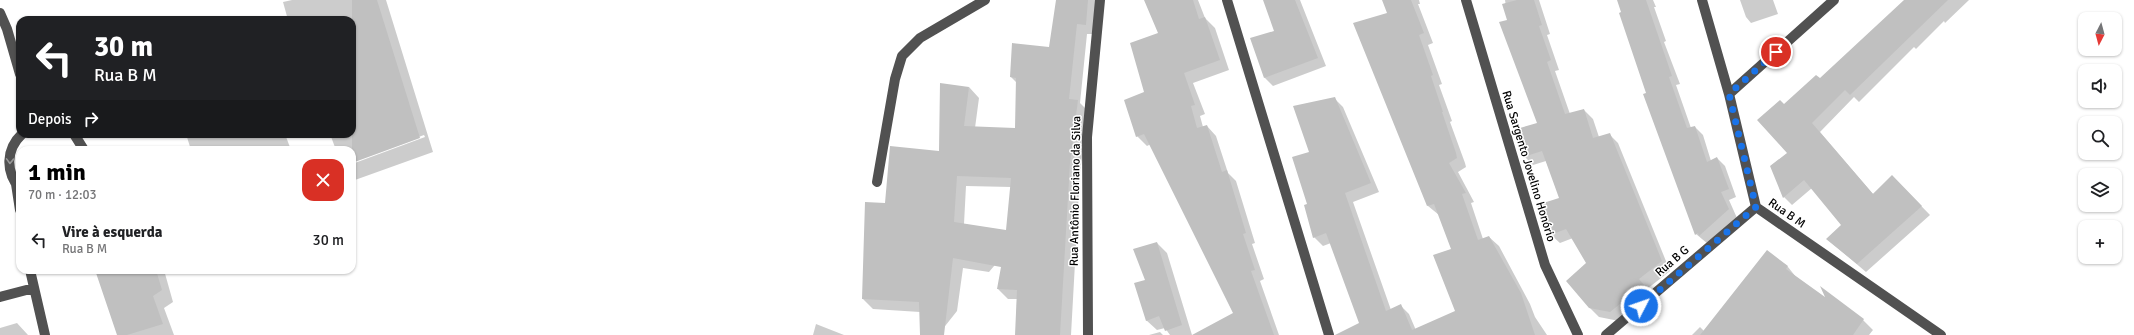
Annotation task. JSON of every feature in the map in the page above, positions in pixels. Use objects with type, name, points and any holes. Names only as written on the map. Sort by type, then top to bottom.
[{"type":"street","points":[[877,182],[894,79],[902,56],[920,38],[985,0]]},
{"type":"street","name":"Rua Antônio Floriano da Silva","points":[[1088,335],[1087,137],[1100,0]]},
{"type":"street","points":[[1226,0],[1329,335]]},
{"type":"street","name":"Rua Sargento Jovelino Honório","points":[[1466,0],[1545,265],[1578,335]]},
{"type":"street","name":"Rua B M","points":[[1702,0],[1729,94],[1756,207],[1941,335]]},
{"type":"street","points":[[1729,94],[1834,0]]},
{"type":"street","points":[[0,13],[7,29],[16,60]]},
{"type":"street","points":[[16,183],[10,173],[9,161],[11,150],[17,138]]},
{"type":"street","name":"Rua B G","points":[[1606,335],[1756,207]]},
{"type":"street","points":[[31,274],[45,335]]},
{"type":"street","points":[[0,297],[34,288]]},
{"type":"building","points":[[352,0],[377,0],[420,138],[356,162],[356,146],[352,146],[352,138],[356,138],[356,16],[352,16]]},
{"type":"building","points":[[1056,0],[1088,0],[1086,25],[1077,24],[1069,99],[1078,100],[1070,163],[1060,335],[1015,335],[1017,290],[997,289],[1001,267],[953,258],[944,335],[920,335],[919,302],[862,299],[865,202],[885,203],[890,146],[939,151],[940,83],[969,87],[964,126],[1015,128],[1016,78],[1010,77],[1012,43],[1049,47]],"holes":[[[957,176],[1011,178],[1006,230],[954,222]]]},
{"type":"building","points":[[1144,0],[1193,0],[1199,19],[1205,17],[1220,60],[1184,73],[1195,105],[1191,106],[1197,128],[1207,125],[1222,172],[1227,170],[1246,233],[1243,234],[1255,270],[1251,271],[1274,335],[1192,335],[1233,313],[1144,134],[1136,137],[1124,100],[1144,92],[1130,43],[1158,33]]},
{"type":"building","points":[[1263,0],[1295,0],[1318,58],[1264,78],[1250,38],[1274,31]]},
{"type":"building","points":[[1382,0],[1411,0],[1424,33],[1419,35],[1433,75],[1431,76],[1456,153],[1457,158],[1449,163],[1466,193],[1462,194],[1478,240],[1489,236],[1521,293],[1535,335],[1335,335],[1359,323],[1326,233],[1313,238],[1304,205],[1307,204],[1292,157],[1309,152],[1293,106],[1335,97],[1371,183],[1345,193],[1386,311],[1401,304],[1412,330],[1455,311],[1433,255],[1451,249],[1434,204],[1427,206],[1353,23],[1387,13]]},
{"type":"building","points":[[1517,0],[1534,0],[1542,25],[1539,26],[1551,60],[1547,62],[1565,114],[1584,109],[1593,138],[1610,133],[1662,261],[1639,279],[1644,285],[1610,312],[1589,308],[1566,281],[1586,263],[1566,229],[1550,235],[1537,205],[1559,198],[1542,151],[1523,157],[1513,130],[1537,123],[1499,22],[1507,20],[1502,4]]},
{"type":"building","points":[[1617,0],[1646,0],[1672,76],[1669,77],[1687,128],[1695,126],[1707,162],[1717,157],[1729,189],[1721,192],[1729,209],[1699,236],[1698,233],[1695,235],[1643,94],[1646,93],[1619,13],[1621,12]]},
{"type":"building","points":[[1904,0],[1948,0],[1850,95],[1845,90],[1812,123],[1873,194],[1892,175],[1922,206],[1857,264],[1826,239],[1841,225],[1804,180],[1783,198],[1770,166],[1787,153],[1757,120],[1780,100],[1784,104],[1816,75],[1820,78]]},
{"type":"building","points":[[1157,242],[1182,325],[1165,331],[1159,316],[1146,321],[1134,283],[1145,280],[1133,249]]},
{"type":"building","points":[[1767,250],[1788,266],[1786,269],[1825,297],[1820,286],[1864,319],[1853,335],[1700,335]]},
{"type":"building","points":[[96,274],[157,274],[162,290],[153,296],[163,324],[127,335],[117,335]]},
{"type":"route","points":[[1641,306],[1756,207],[1729,94],[1776,52]]}]
